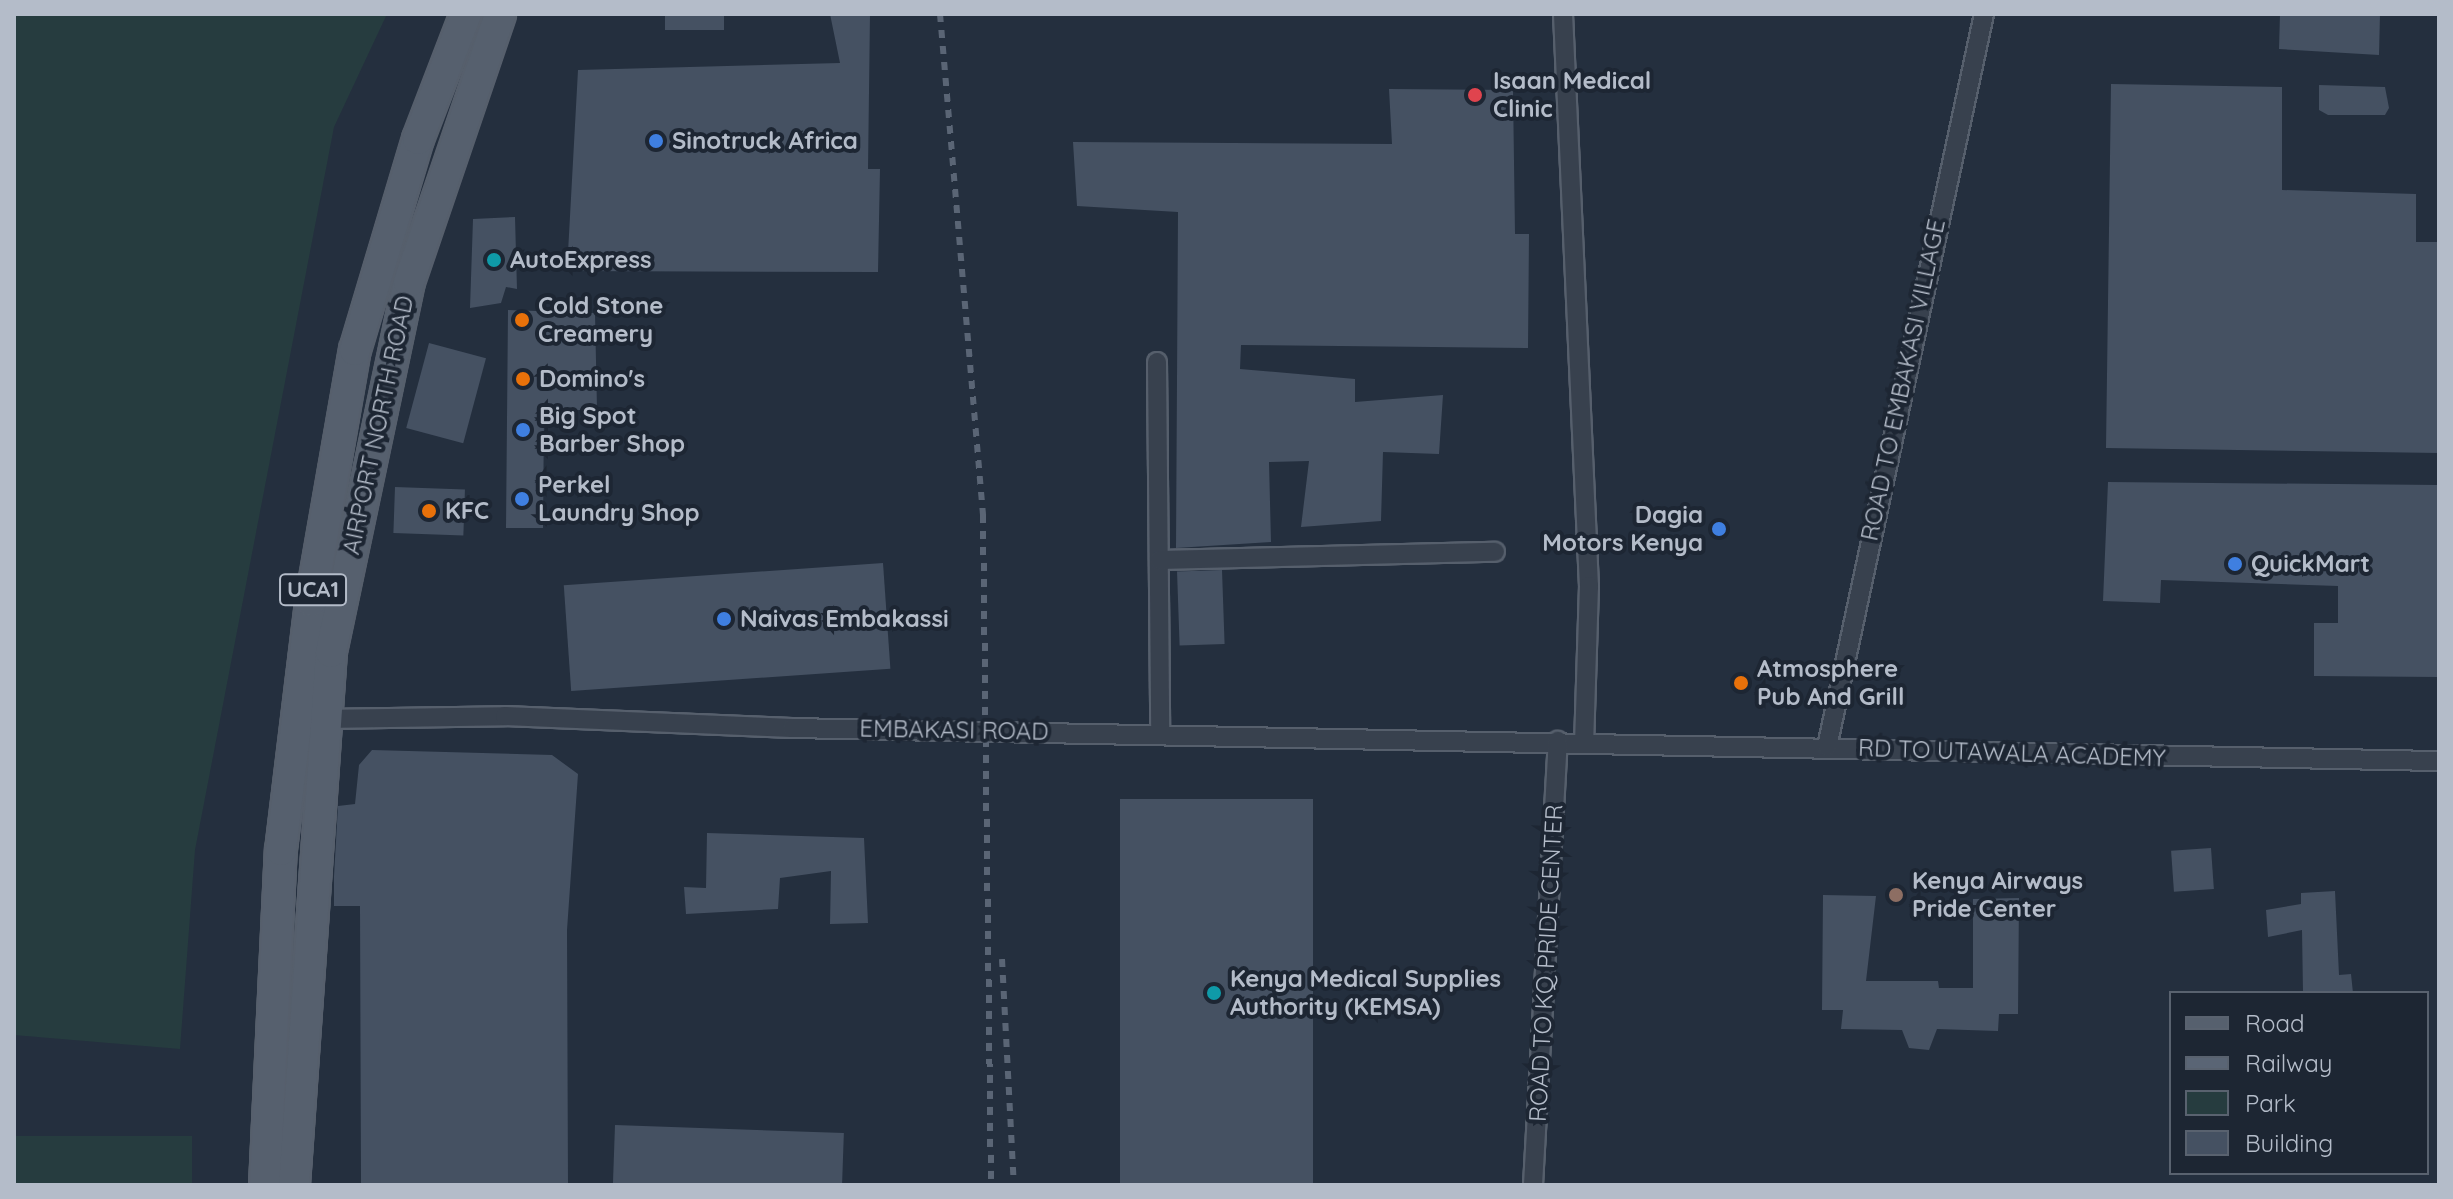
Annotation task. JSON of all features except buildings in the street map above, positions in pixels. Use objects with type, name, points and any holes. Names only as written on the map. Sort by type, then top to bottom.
[{"type":"main road","name":"AIRPORT NORTH ROAD","points":[[265,1185],[281,850],[311,601],[355,350],[418,139],[466,14]]},
{"type":"main road","name":"AIRPORT NORTH ROAD","points":[[294,1185],[323,719],[368,457],[409,282],[500,14]]},
{"type":"street","points":[[1563,14],[1589,586],[1584,743]]},
{"type":"street","name":"ROAD TO EMBAKASI VILLAGE","points":[[1827,747],[1984,14]]},
{"type":"street","points":[[1157,362],[1160,734]]},
{"type":"street","points":[[1159,560],[1495,552]]},
{"type":"street","name":"EMBAKASI ROAD","points":[[323,719],[505,716],[1584,743]]},
{"type":"street","name":"ROAD TO KQ PRIDE CENTER","points":[[1533,1185],[1558,741]]},
{"type":"street","name":"RD TO UTAWALA ACADEMY","points":[[1584,743],[2439,761]]},
{"type":"green space","points":[[14,14],[387,14],[334,127],[195,850],[180,1049],[14,1035]]},
{"type":"green space","points":[[14,1136],[192,1136],[192,1185],[14,1185]]},
{"type":"railway","points":[[940,14],[983,515],[991,1185]]},
{"type":"railway","points":[[1002,959],[1014,1185]]},
{"type":"place","name":"Isaan Medical Clinic","points":[[1475,95]]},
{"type":"place","name":"Sinotruck Africa","points":[[656,141]]},
{"type":"place","name":"AutoExpress","points":[[494,260]]},
{"type":"place","name":"Cold Stone Creamery","points":[[522,320]]},
{"type":"place","name":"Domino's","points":[[523,379]]},
{"type":"place","name":"Big Spot Barber Shop","points":[[523,430]]},
{"type":"place","name":"Perkel Laundry Shop","points":[[522,499]]},
{"type":"place","name":"KFC","points":[[429,511]]},
{"type":"place","name":"Dagia Motors Kenya","points":[[1719,529]]},
{"type":"place","name":"QuickMart","points":[[2235,564]]},
{"type":"place","name":"Naivas Embakassi","points":[[724,619]]},
{"type":"place","name":"Atmosphere Pub And Grill","points":[[1741,683]]},
{"type":"place","name":"Kenya Airways Pride Center","points":[[1896,895]]},
{"type":"place","name":"Kenya Medical Supplies Authority (KEMSA)","points":[[1214,993]]}]
